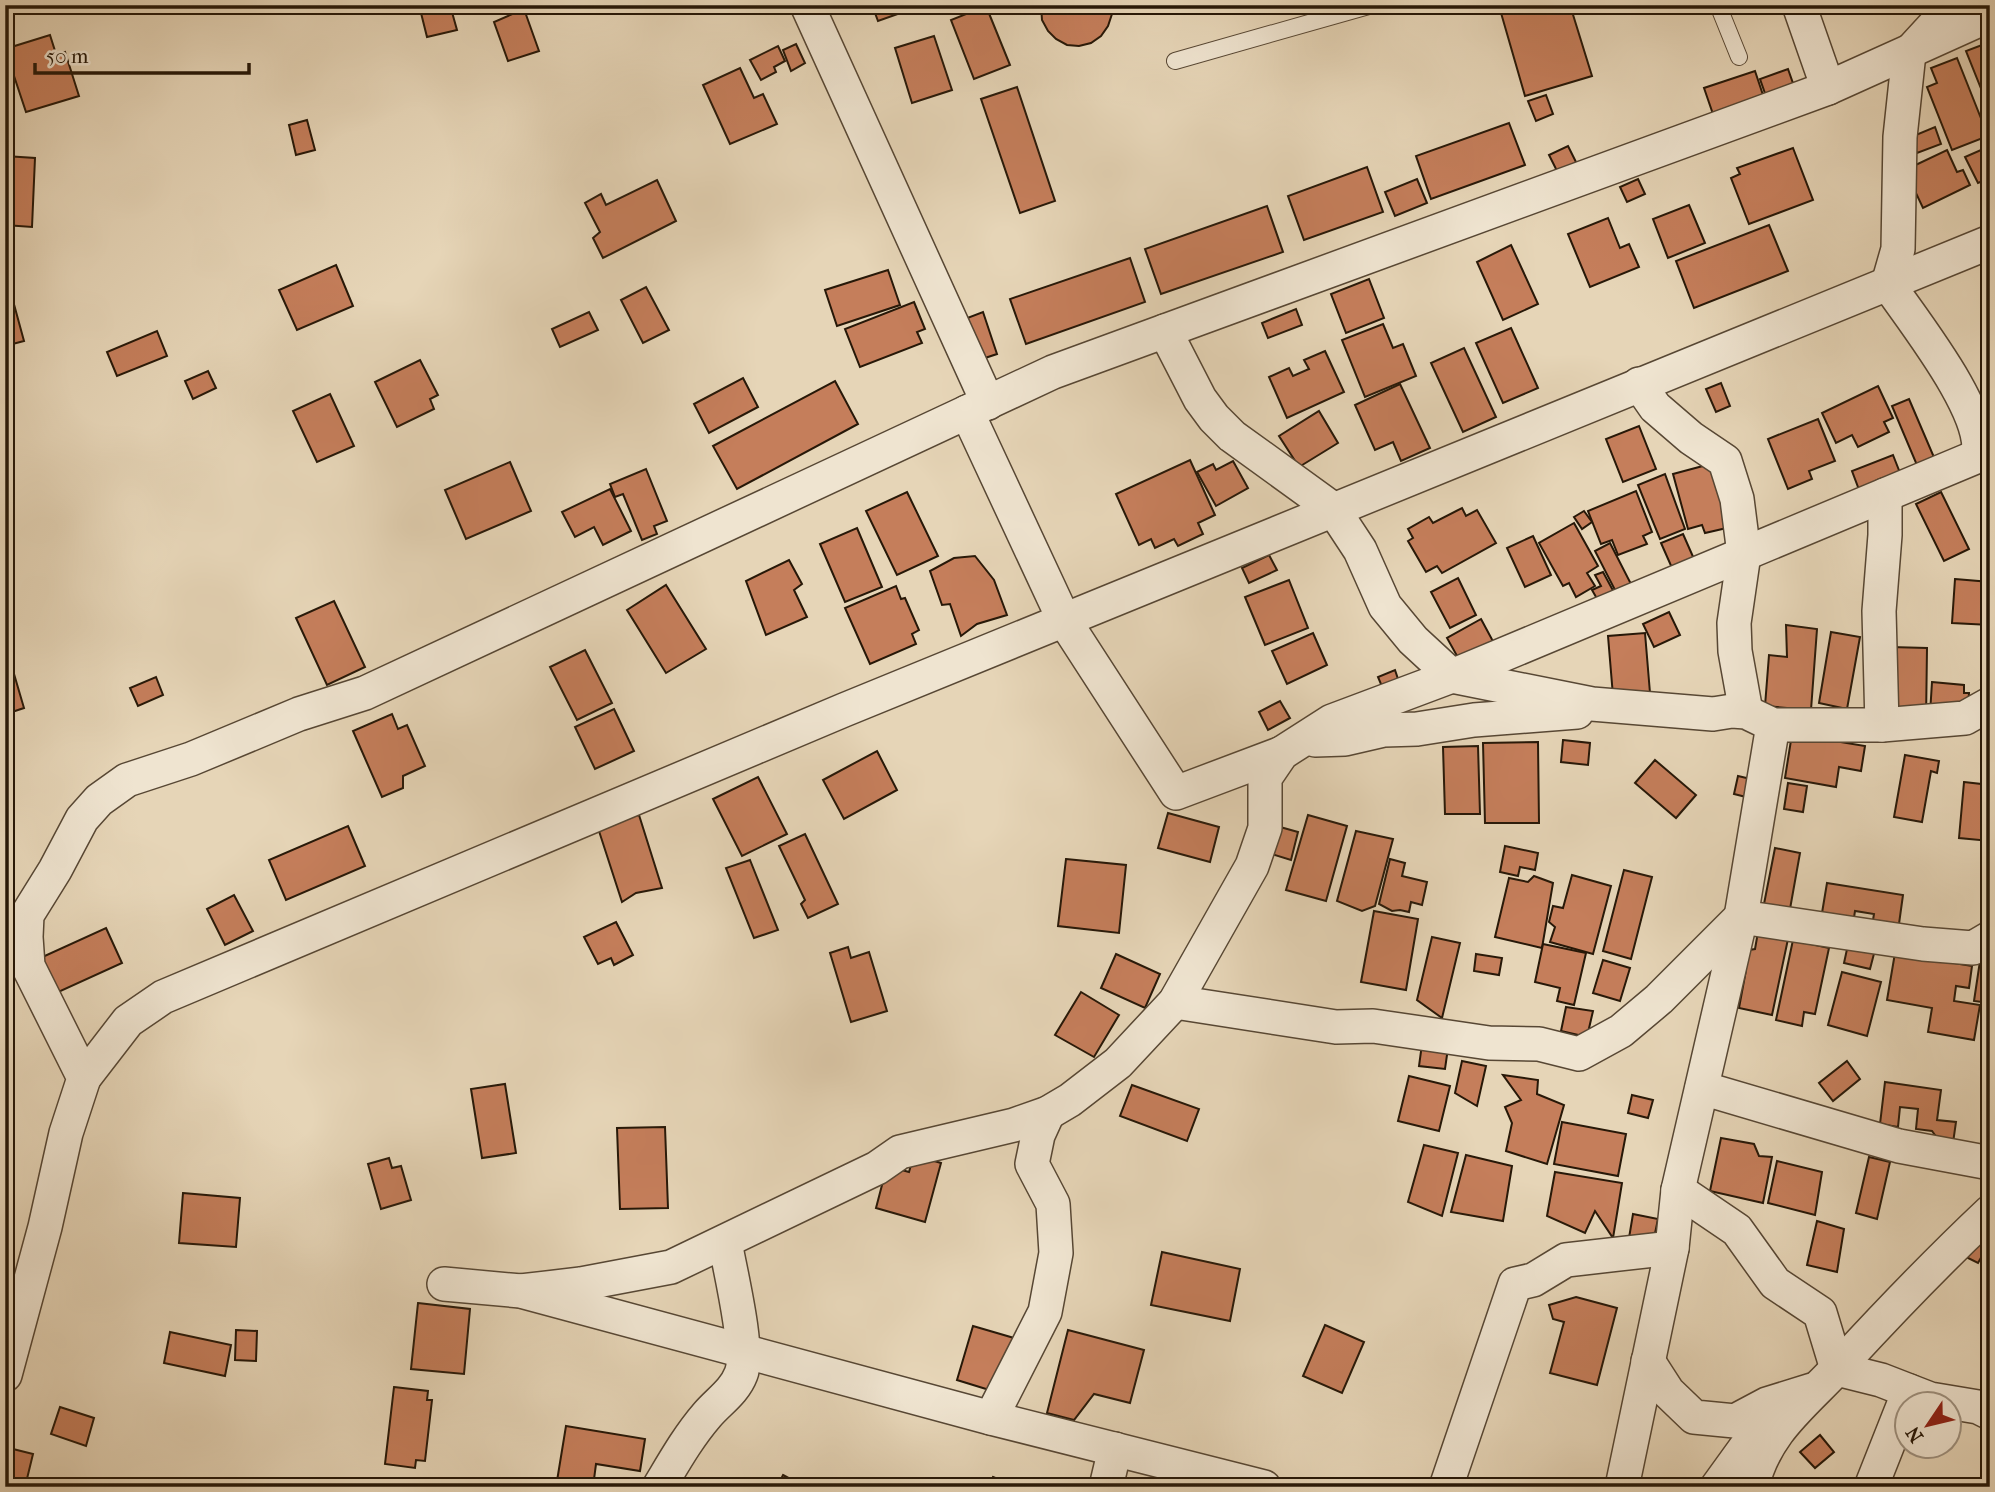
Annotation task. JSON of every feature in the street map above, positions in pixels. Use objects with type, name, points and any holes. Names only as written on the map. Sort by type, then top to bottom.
[{"type":"street","points":[[807,5],[978,407],[1063,620],[1176,793],[1292,746],[1332,722],[1452,676],[1984,454],[1974,417],[1950,374],[1888,284]]},
{"type":"street","points":[[1799,5],[1828,88]]},
{"type":"street","points":[[1888,284],[1898,249],[1900,137],[1909,53],[1953,5]]},
{"type":"street","points":[[84,1078],[28,966],[27,915],[82,819],[99,800],[127,780],[191,758],[299,714],[365,693],[1053,372],[1828,88],[1990,15]]},
{"type":"street","points":[[5,1375],[45,1227],[66,1133],[84,1078],[128,1021],[163,997],[1063,620],[1990,242]]},
{"type":"street","points":[[1165,331],[1200,399],[1214,418],[1232,436],[1333,509],[1360,550],[1385,606],[1413,640],[1452,676],[1592,704],[1713,714],[1732,711],[1760,718],[1882,725],[1982,718]]},
{"type":"street","points":[[1622,1487],[1672,1248],[1678,1190],[1741,917],[1760,718],[1735,651],[1734,623],[1744,554],[1737,499],[1725,461],[1691,438],[1655,407],[1639,384]]},
{"type":"street","points":[[1882,725],[1879,611],[1885,495]]},
{"type":"street","points":[[521,1291],[581,1284],[671,1267],[877,1168],[900,1152],[1014,1125],[1048,1113],[1070,1100],[1118,1063],[1175,1002],[1252,866],[1265,828],[1265,778],[1292,746],[1345,739],[1384,730],[1417,729],[1474,720],[1625,706]]},
{"type":"street","points":[[1741,917],[1923,944],[1973,947],[1990,938]]},
{"type":"street","points":[[1175,1002],[1336,1027],[1373,1027],[1489,1043],[1539,1044],[1579,1054],[1621,1031],[1659,999],[1741,917]]},
{"type":"street","points":[[1702,1088],[1899,1146],[1990,1163]]},
{"type":"street","points":[[991,1418],[1045,1312],[1056,1253],[1053,1204],[1032,1164],[1038,1135],[1048,1113]]},
{"type":"street","points":[[1678,1190],[1737,1230],[1775,1283],[1820,1313],[1826,1379]]},
{"type":"street","points":[[1752,1487],[1755,1474],[1773,1437],[1797,1407],[1990,1212]]},
{"type":"street","points":[[659,1487],[687,1441],[709,1413],[733,1390],[742,1372],[744,1352],[725,1242]]},
{"type":"street","points":[[1446,1487],[1515,1284],[1533,1280],[1566,1260],[1672,1248]]},
{"type":"street","points":[[444,1284],[521,1291],[991,1418],[1264,1487]]},
{"type":"street","points":[[1648,1361],[1668,1392],[1694,1417],[1735,1421],[1826,1379],[1881,1380],[1906,1390]]},
{"type":"street","points":[[1717,1487],[1756,1433],[1826,1379]]},
{"type":"street","points":[[1964,1405],[1990,1413]]},
{"type":"street","points":[[1871,1487],[1894,1429]]},
{"type":"street","points":[[1106,1487],[1115,1449]]},
{"type":"lane","points":[[1175,61],[1372,5]]},
{"type":"lane","points":[[1718,5],[1739,57]]},
{"type":"building","points":[[450,5],[457,30],[427,37],[421,13]]},
{"type":"building","points":[[872,5],[923,5],[878,21]]},
{"type":"building","points":[[1041,5],[1111,5],[1112,14],[1101,36],[1091,43],[1067,45],[1048,31],[1042,20]]},
{"type":"building","points":[[1570,5],[1592,76],[1525,96],[1499,6]]},
{"type":"building","points":[[986,6],[1010,65],[974,79],[951,20]]},
{"type":"building","points":[[524,9],[539,51],[508,61],[494,22]]},
{"type":"building","points":[[50,35],[56,54],[65,52],[79,96],[26,112],[5,49]]},
{"type":"building","points":[[934,36],[952,90],[912,103],[895,48]]},
{"type":"building","points":[[1990,42],[1990,111],[1966,51]]},
{"type":"building","points":[[796,44],[805,63],[791,71],[783,50]]},
{"type":"building","points":[[778,46],[785,61],[774,67],[776,72],[761,80],[750,60]]},
{"type":"building","points":[[1957,58],[1988,136],[1952,150],[1927,87],[1937,83],[1931,68]]},
{"type":"building","points":[[740,68],[754,98],[763,94],[777,124],[730,144],[703,85]]},
{"type":"building","points":[[1788,69],[1795,89],[1767,99],[1760,79]]},
{"type":"building","points":[[1755,71],[1765,101],[1714,117],[1704,88]]},
{"type":"building","points":[[1017,87],[1055,201],[1020,213],[981,99]]},
{"type":"building","points":[[1546,95],[1553,114],[1536,121],[1528,101]]},
{"type":"building","points":[[307,120],[315,150],[296,155],[289,125]]},
{"type":"building","points":[[1509,123],[1525,165],[1431,199],[1416,156]]},
{"type":"building","points":[[1935,127],[1941,144],[1917,153],[1911,137]]},
{"type":"building","points":[[1568,146],[1577,164],[1558,173],[1549,155]]},
{"type":"building","points":[[1990,146],[1990,178],[1978,183],[1965,157]]},
{"type":"building","points":[[1793,148],[1813,200],[1749,224],[1731,178],[1740,174],[1737,168]]},
{"type":"building","points":[[1947,150],[1957,172],[1963,170],[1970,185],[1923,208],[1905,170]]},
{"type":"building","points":[[5,156],[35,158],[32,227],[5,225]]},
{"type":"building","points":[[1367,167],[1383,212],[1304,240],[1288,196]]},
{"type":"building","points":[[1417,179],[1427,203],[1395,216],[1385,192]]},
{"type":"building","points":[[1638,179],[1645,194],[1627,202],[1620,187]]},
{"type":"building","points":[[657,180],[676,221],[603,258],[593,238],[600,232],[585,203],[601,194],[606,205]]},
{"type":"building","points":[[1689,205],[1705,243],[1668,258],[1653,219]]},
{"type":"building","points":[[1267,206],[1283,252],[1161,294],[1145,249]]},
{"type":"building","points":[[1608,218],[1620,248],[1629,244],[1639,267],[1590,287],[1568,234]]},
{"type":"building","points":[[1769,225],[1788,271],[1694,308],[1676,261]]},
{"type":"building","points":[[1511,245],[1538,304],[1503,320],[1477,262]]},
{"type":"building","points":[[1130,258],[1145,302],[1026,344],[1010,299]]},
{"type":"building","points":[[336,265],[353,306],[297,330],[279,290]]},
{"type":"building","points":[[888,270],[900,305],[837,326],[825,290]]},
{"type":"building","points":[[1369,279],[1384,318],[1346,333],[1331,294]]},
{"type":"building","points":[[646,287],[669,330],[643,343],[621,300]]},
{"type":"building","points":[[12,297],[24,341],[5,346],[5,299]]},
{"type":"building","points":[[914,302],[925,329],[917,332],[922,343],[860,367],[845,329]]},
{"type":"building","points":[[1296,309],[1302,325],[1268,338],[1262,323]]},
{"type":"building","points":[[589,312],[598,330],[560,347],[552,329]]},
{"type":"building","points":[[983,312],[997,354],[976,361],[962,320]]},
{"type":"building","points":[[1383,324],[1393,348],[1403,344],[1416,376],[1365,397],[1342,340]]},
{"type":"building","points":[[1511,328],[1538,388],[1503,403],[1476,343]]},
{"type":"building","points":[[157,331],[167,356],[117,376],[107,352]]},
{"type":"building","points":[[1464,348],[1496,417],[1463,432],[1431,363]]},
{"type":"building","points":[[1325,351],[1344,392],[1287,418],[1269,377],[1289,368],[1293,376],[1309,369],[1304,360]]},
{"type":"building","points":[[420,360],[438,395],[430,399],[434,409],[397,427],[375,382]]},
{"type":"building","points":[[208,371],[216,388],[193,399],[185,381]]},
{"type":"building","points":[[743,378],[758,407],[709,433],[694,404]]},
{"type":"building","points":[[835,381],[858,424],[737,489],[713,446]]},
{"type":"building","points":[[1721,383],[1730,406],[1716,412],[1706,389]]},
{"type":"building","points":[[1400,384],[1430,448],[1401,461],[1393,442],[1375,450],[1355,405]]},
{"type":"building","points":[[1878,386],[1893,418],[1884,422],[1889,432],[1858,447],[1852,435],[1836,443],[1822,413]]},
{"type":"building","points":[[330,394],[354,446],[317,462],[293,411]]},
{"type":"building","points":[[1909,399],[1936,462],[1919,470],[1892,406]]},
{"type":"building","points":[[1319,411],[1338,443],[1299,467],[1279,436]]},
{"type":"building","points":[[1818,419],[1835,461],[1809,471],[1812,479],[1788,489],[1768,439]]},
{"type":"building","points":[[1639,426],[1656,469],[1623,482],[1606,439]]},
{"type":"building","points":[[1893,455],[1902,478],[1861,495],[1852,471]]},
{"type":"building","points":[[1190,460],[1215,515],[1198,523],[1203,534],[1178,546],[1174,539],[1155,548],[1151,539],[1139,545],[1116,494]]},
{"type":"building","points":[[1233,461],[1248,488],[1216,506],[1197,472],[1213,464],[1216,470]]},
{"type":"building","points":[[510,462],[531,511],[466,539],[445,490]]},
{"type":"building","points":[[1714,463],[1731,527],[1705,533],[1702,525],[1688,529],[1673,474]]},
{"type":"building","points":[[1990,463],[1990,479],[1985,482],[1978,469]]},
{"type":"building","points":[[646,469],[667,521],[654,526],[657,534],[642,540],[623,494],[615,497],[610,484]]},
{"type":"building","points":[[1665,474],[1685,529],[1660,539],[1638,485]]},
{"type":"building","points":[[610,489],[631,531],[603,545],[594,527],[575,537],[562,512]]},
{"type":"building","points":[[1636,491],[1652,532],[1643,536],[1647,544],[1618,555],[1612,540],[1601,544],[1588,511]]},
{"type":"building","points":[[907,492],[938,556],[897,575],[866,511]]},
{"type":"building","points":[[1941,492],[1969,549],[1944,561],[1916,504]]},
{"type":"building","points":[[1462,508],[1466,516],[1477,510],[1496,543],[1442,573],[1437,566],[1426,572],[1408,541],[1413,538],[1408,529],[1429,517],[1433,523]]},
{"type":"building","points":[[1584,511],[1592,522],[1582,529],[1574,517]]},
{"type":"building","points":[[1574,523],[1598,566],[1587,573],[1595,586],[1576,597],[1569,583],[1563,586],[1539,543]]},
{"type":"building","points":[[857,528],[882,587],[845,602],[820,544]]},
{"type":"building","points":[[1683,534],[1698,568],[1676,577],[1661,543]]},
{"type":"building","points":[[1533,536],[1551,575],[1525,587],[1507,548]]},
{"type":"building","points":[[1610,543],[1631,584],[1616,592],[1595,551]]},
{"type":"building","points":[[1269,555],[1277,570],[1249,583],[1242,568]]},
{"type":"building","points":[[975,556],[994,580],[1007,615],[977,624],[961,636],[950,604],[942,605],[930,571],[954,558]]},
{"type":"building","points":[[789,560],[802,584],[794,590],[807,617],[766,635],[746,581]]},
{"type":"building","points":[[1603,572],[1616,596],[1600,604],[1592,590],[1601,586],[1595,575]]},
{"type":"building","points":[[1458,578],[1476,615],[1450,628],[1431,592]]},
{"type":"building","points":[[1955,579],[1990,582],[1990,625],[1952,623]]},
{"type":"building","points":[[1289,580],[1308,628],[1265,645],[1245,597]]},
{"type":"building","points":[[666,585],[706,649],[666,673],[627,610]]},
{"type":"building","points":[[896,586],[901,599],[905,598],[919,630],[912,634],[916,644],[870,664],[845,608]]},
{"type":"building","points":[[334,601],[365,667],[327,685],[296,618]]},
{"type":"building","points":[[1669,612],[1680,635],[1654,647],[1643,624]]},
{"type":"building","points":[[1481,619],[1495,645],[1461,663],[1447,638]]},
{"type":"building","points":[[1786,625],[1817,629],[1811,710],[1765,706],[1769,655],[1787,657]]},
{"type":"building","points":[[1831,632],[1860,637],[1847,709],[1819,703]]},
{"type":"building","points":[[1313,633],[1327,665],[1287,684],[1272,651]]},
{"type":"building","points":[[1645,633],[1650,693],[1613,696],[1608,636]]},
{"type":"building","points":[[1890,647],[1927,648],[1926,721],[1888,720]]},
{"type":"building","points":[[7,650],[24,708],[9,713],[5,702]]},
{"type":"building","points":[[585,650],[612,703],[577,720],[550,667]]},
{"type":"building","points":[[1395,670],[1399,682],[1383,689],[1378,677]]},
{"type":"building","points":[[156,677],[163,695],[138,706],[130,688]]},
{"type":"building","points":[[1932,682],[1964,685],[1964,693],[1969,693],[1967,717],[1930,714]]},
{"type":"building","points":[[1280,701],[1290,718],[1268,730],[1259,712]]},
{"type":"building","points":[[614,709],[634,751],[595,769],[575,727]]},
{"type":"building","points":[[392,714],[398,729],[407,725],[425,766],[403,776],[403,788],[382,797],[353,731]]},
{"type":"building","points":[[1792,734],[1865,746],[1861,771],[1839,767],[1836,787],[1785,778]]},
{"type":"building","points":[[1563,740],[1590,743],[1588,765],[1561,762]]},
{"type":"building","points":[[1538,742],[1539,823],[1485,823],[1483,743]]},
{"type":"building","points":[[1478,746],[1480,814],[1445,814],[1443,747]]},
{"type":"building","points":[[877,751],[897,790],[844,819],[823,780]]},
{"type":"building","points":[[1905,755],[1939,761],[1937,773],[1931,771],[1922,822],[1894,817]]},
{"type":"building","points":[[1655,760],[1696,795],[1676,818],[1635,783]]},
{"type":"building","points":[[1738,776],[1755,780],[1750,798],[1734,794]]},
{"type":"building","points":[[758,777],[787,834],[742,856],[713,799]]},
{"type":"building","points":[[1964,782],[1990,785],[1990,841],[1959,838]]},
{"type":"building","points":[[1788,783],[1807,786],[1803,812],[1784,809]]},
{"type":"building","points":[[1168,813],[1219,827],[1210,862],[1158,848]]},
{"type":"building","points":[[639,815],[662,888],[636,893],[622,902],[598,828],[614,817]]},
{"type":"building","points":[[1308,815],[1347,826],[1326,901],[1286,890]]},
{"type":"building","points":[[1273,825],[1298,832],[1291,860],[1265,852]]},
{"type":"building","points":[[348,826],[365,866],[286,900],[269,860]]},
{"type":"building","points":[[1356,831],[1393,839],[1375,906],[1362,911],[1337,901]]},
{"type":"building","points":[[805,834],[838,904],[808,918],[801,904],[805,900],[779,846]]},
{"type":"building","points":[[1505,846],[1538,853],[1535,870],[1520,867],[1518,876],[1500,872]]},
{"type":"building","points":[[1775,848],[1800,853],[1790,909],[1764,904]]},
{"type":"building","points":[[1066,859],[1126,865],[1119,933],[1058,926]]},
{"type":"building","points":[[1390,859],[1405,863],[1402,876],[1427,882],[1422,905],[1411,902],[1409,912],[1392,911],[1379,904]]},
{"type":"building","points":[[750,860],[778,930],[754,938],[726,868]]},
{"type":"building","points":[[1624,870],[1652,877],[1631,959],[1603,951]]},
{"type":"building","points":[[1572,875],[1611,886],[1593,954],[1550,942],[1555,927],[1549,922],[1553,906],[1563,908]]},
{"type":"building","points":[[1534,876],[1553,883],[1542,948],[1495,937],[1509,878],[1528,882]]},
{"type":"building","points":[[1827,883],[1903,895],[1898,931],[1872,926],[1874,914],[1855,911],[1853,924],[1821,919]]},
{"type":"building","points":[[234,895],[253,931],[225,945],[207,909]]},
{"type":"building","points":[[1374,911],[1418,919],[1406,990],[1361,982]]},
{"type":"building","points":[[616,922],[633,955],[614,965],[611,958],[598,964],[584,937]]},
{"type":"building","points":[[106,928],[122,963],[54,994],[38,959]]},
{"type":"building","points":[[1758,932],[1788,939],[1772,1015],[1739,1008],[1746,970],[1739,965],[1742,951],[1755,949]]},
{"type":"building","points":[[1432,937],[1460,943],[1442,1018],[1417,1000]]},
{"type":"building","points":[[1793,940],[1829,948],[1815,1014],[1804,1012],[1802,1026],[1776,1020]]},
{"type":"building","points":[[1849,940],[1876,946],[1870,969],[1844,963]]},
{"type":"building","points":[[1543,944],[1586,953],[1574,1005],[1557,1001],[1560,988],[1535,982]]},
{"type":"building","points":[[848,947],[851,958],[869,952],[887,1011],[851,1022],[830,953]]},
{"type":"building","points":[[1895,953],[1972,966],[1969,988],[1956,986],[1954,1001],[1980,1005],[1974,1040],[1928,1032],[1932,1008],[1887,1000]]},
{"type":"building","points":[[1116,954],[1160,974],[1145,1008],[1101,988]]},
{"type":"building","points":[[1476,954],[1502,958],[1499,975],[1474,971]]},
{"type":"building","points":[[1603,960],[1630,968],[1620,1001],[1593,993]]},
{"type":"building","points":[[1980,961],[1990,963],[1990,1003],[1974,1001]]},
{"type":"building","points":[[1842,972],[1881,982],[1867,1036],[1828,1025]]},
{"type":"building","points":[[1081,992],[1119,1015],[1094,1057],[1055,1035]]},
{"type":"building","points":[[1566,1007],[1593,1011],[1587,1037],[1561,1031]]},
{"type":"building","points":[[1422,1044],[1448,1048],[1445,1069],[1419,1066]]},
{"type":"building","points":[[1462,1061],[1486,1066],[1477,1106],[1455,1093]]},
{"type":"building","points":[[1847,1061],[1860,1079],[1833,1101],[1819,1083]]},
{"type":"building","points":[[1503,1075],[1538,1080],[1537,1094],[1564,1105],[1547,1164],[1506,1151],[1512,1123],[1505,1107],[1521,1100]]},
{"type":"building","points":[[1409,1076],[1450,1086],[1439,1131],[1398,1121]]},
{"type":"building","points":[[1885,1082],[1941,1090],[1937,1120],[1956,1122],[1953,1143],[1940,1142],[1932,1131],[1916,1129],[1918,1109],[1900,1107],[1898,1127],[1880,1124]]},
{"type":"building","points":[[505,1084],[516,1153],[482,1158],[471,1089]]},
{"type":"building","points":[[1132,1085],[1199,1109],[1187,1141],[1120,1116]]},
{"type":"building","points":[[1632,1095],[1653,1100],[1648,1118],[1628,1113]]},
{"type":"building","points":[[1562,1122],[1626,1134],[1618,1176],[1554,1164]]},
{"type":"building","points":[[665,1127],[668,1208],[620,1209],[617,1128]]},
{"type":"building","points":[[1721,1138],[1754,1144],[1759,1156],[1772,1157],[1763,1203],[1710,1191]]},
{"type":"building","points":[[1424,1145],[1458,1153],[1442,1216],[1408,1202]]},
{"type":"building","points":[[914,1155],[941,1163],[925,1222],[876,1208],[887,1166],[909,1172]]},
{"type":"building","points":[[1466,1155],[1512,1166],[1503,1221],[1451,1212]]},
{"type":"building","points":[[1869,1157],[1890,1162],[1877,1219],[1856,1213]]},
{"type":"building","points":[[389,1158],[392,1168],[401,1166],[411,1200],[381,1209],[368,1164]]},
{"type":"building","points":[[1777,1161],[1822,1172],[1815,1215],[1768,1203]]},
{"type":"building","points":[[1555,1172],[1622,1183],[1613,1238],[1595,1211],[1585,1233],[1547,1216]]},
{"type":"building","points":[[183,1193],[240,1198],[236,1247],[179,1243]]},
{"type":"building","points":[[1633,1214],[1658,1219],[1653,1243],[1629,1238]]},
{"type":"building","points":[[1817,1221],[1844,1229],[1837,1272],[1807,1265]]},
{"type":"building","points":[[1969,1237],[1987,1247],[1978,1263],[1960,1254]]},
{"type":"building","points":[[1162,1252],[1240,1269],[1230,1321],[1151,1305]]},
{"type":"building","points":[[1576,1297],[1617,1308],[1597,1385],[1550,1373],[1564,1322],[1553,1319],[1549,1305]]},
{"type":"building","points":[[418,1303],[470,1309],[464,1374],[411,1369]]},
{"type":"building","points":[[1325,1325],[1364,1342],[1342,1393],[1303,1376]]},
{"type":"building","points":[[973,1326],[1014,1338],[999,1393],[957,1380]]},
{"type":"building","points":[[236,1330],[257,1331],[256,1361],[235,1360]]},
{"type":"building","points":[[1068,1330],[1144,1350],[1130,1403],[1094,1394],[1074,1420],[1047,1413]]},
{"type":"building","points":[[170,1332],[231,1345],[225,1376],[164,1363]]},
{"type":"building","points":[[394,1387],[428,1391],[427,1400],[432,1400],[425,1461],[416,1460],[415,1468],[385,1464]]},
{"type":"building","points":[[60,1407],[94,1418],[86,1446],[51,1434]]},
{"type":"building","points":[[566,1426],[645,1439],[640,1471],[596,1464],[593,1487],[556,1487]]},
{"type":"building","points":[[1820,1435],[1834,1452],[1815,1468],[1800,1452]]},
{"type":"building","points":[[5,1447],[33,1454],[25,1487],[5,1485]]},
{"type":"building","points":[[783,1475],[805,1487],[777,1487]]},
{"type":"building","points":[[993,1477],[1018,1487],[990,1487]]}]
